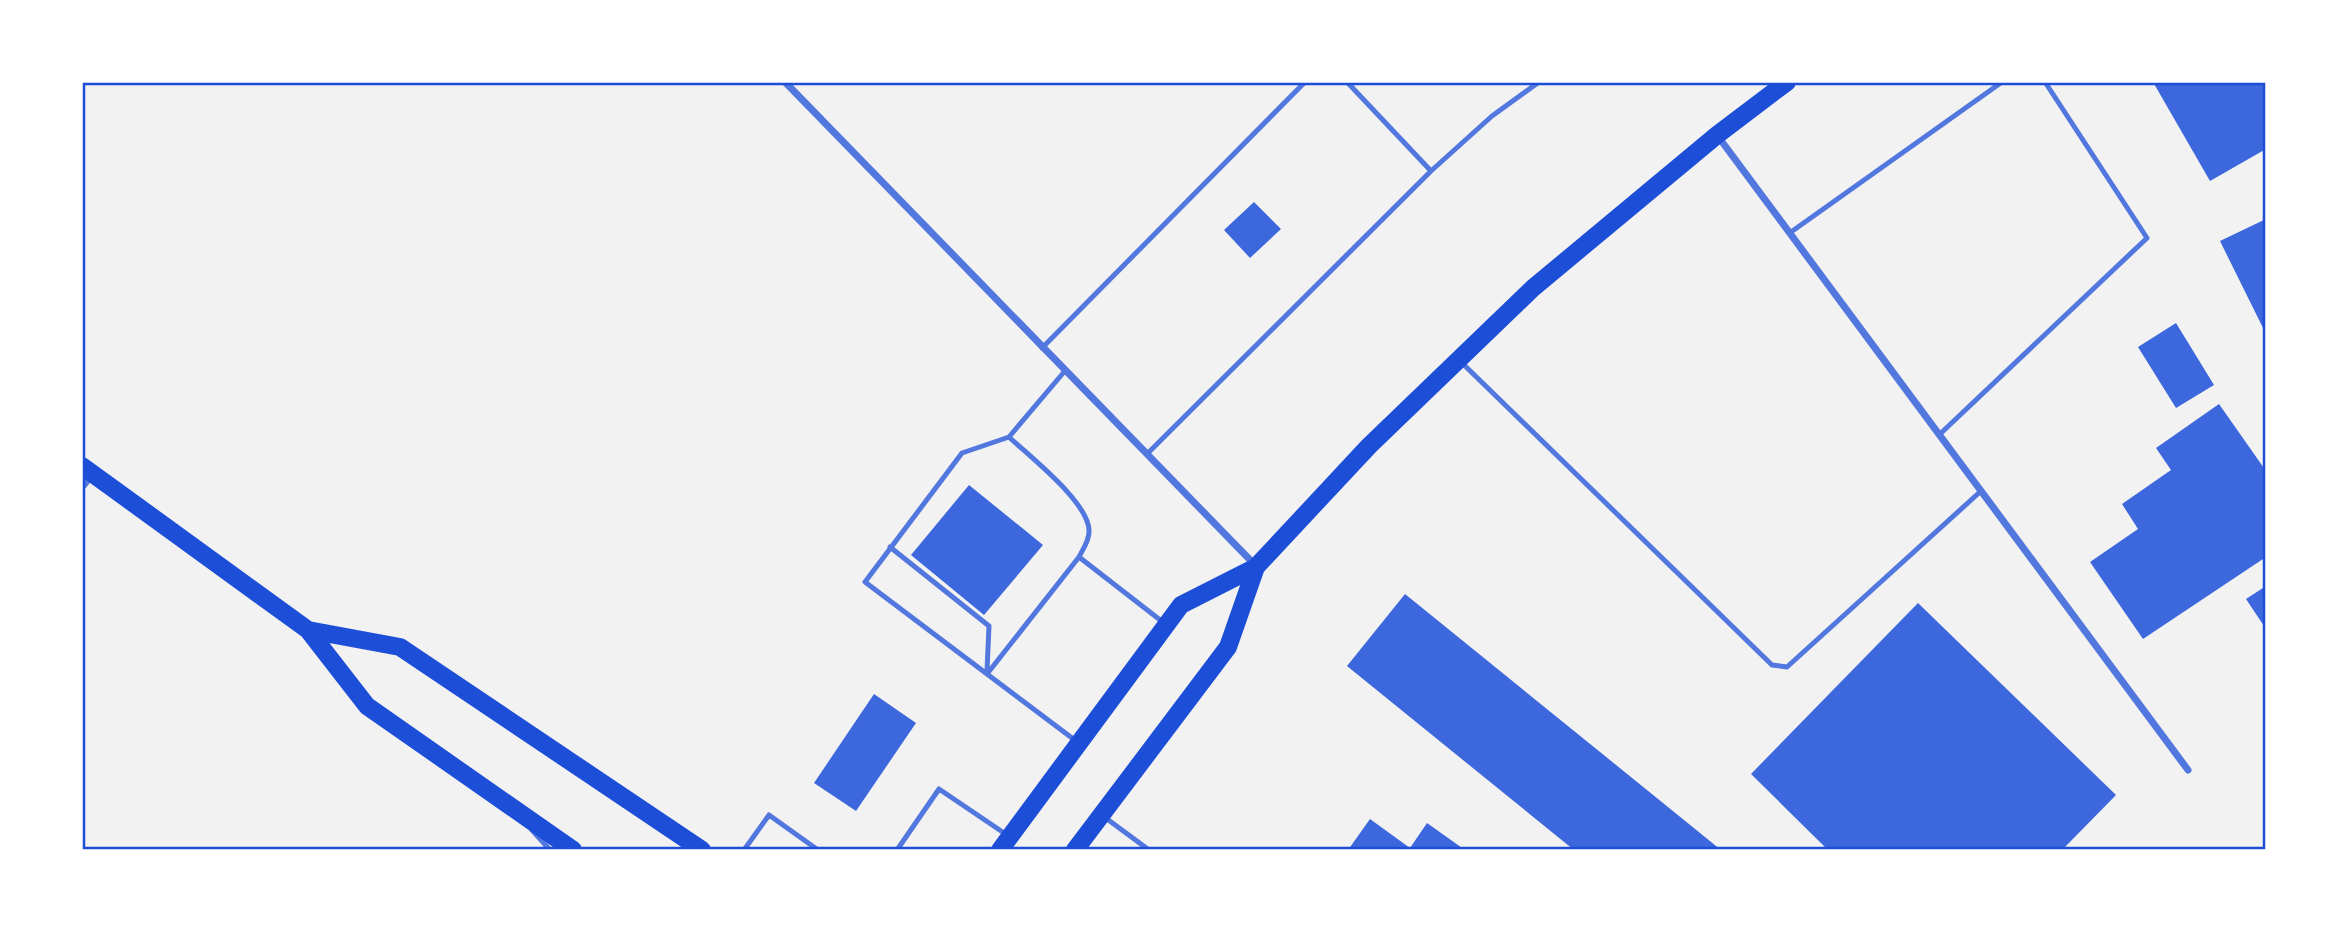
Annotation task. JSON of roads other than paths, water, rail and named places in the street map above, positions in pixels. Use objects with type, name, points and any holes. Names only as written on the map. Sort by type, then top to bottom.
[{"type":"main road","points":[[1004,843],[1181,605],[1256,567],[1370,446],[1457,359],[1543,279],[1717,135],[1787,82]]},
{"type":"main road","points":[[86,475],[308,629],[367,706],[573,850]]},
{"type":"main road","points":[[1076,850],[1228,647],[1256,567]]},
{"type":"main road","points":[[308,629],[400,647],[702,850]]},
{"type":"street","points":[[785,82],[1256,567]]},
{"type":"street","points":[[1717,135],[2188,770]]},
{"type":"lane","points":[[1042,348],[1304,82]]},
{"type":"lane","points":[[1347,82],[1431,171]]},
{"type":"lane","points":[[1147,454],[1431,171],[1492,117],[1539,82]]},
{"type":"lane","points":[[1791,232],[2002,82]]},
{"type":"lane","points":[[1940,434],[2147,238],[2045,82]]},
{"type":"lane","points":[[1457,359],[1772,665],[1787,667],[1981,491]]},
{"type":"lane","points":[[1064,372],[1009,437],[962,453],[865,582],[1079,743]]},
{"type":"lane","points":[[986,674],[1079,557],[1089,531],[1082,510],[1009,437]]},
{"type":"lane","points":[[890,547],[989,626],[986,674]]},
{"type":"lane","points":[[1079,557],[1166,625]]},
{"type":"lane","points":[[897,850],[939,789],[1004,843]]},
{"type":"lane","points":[[511,807],[550,850]]},
{"type":"lane","points":[[1101,814],[1149,850]]},
{"type":"lane","points":[[744,850],[769,815],[818,850]]}]
